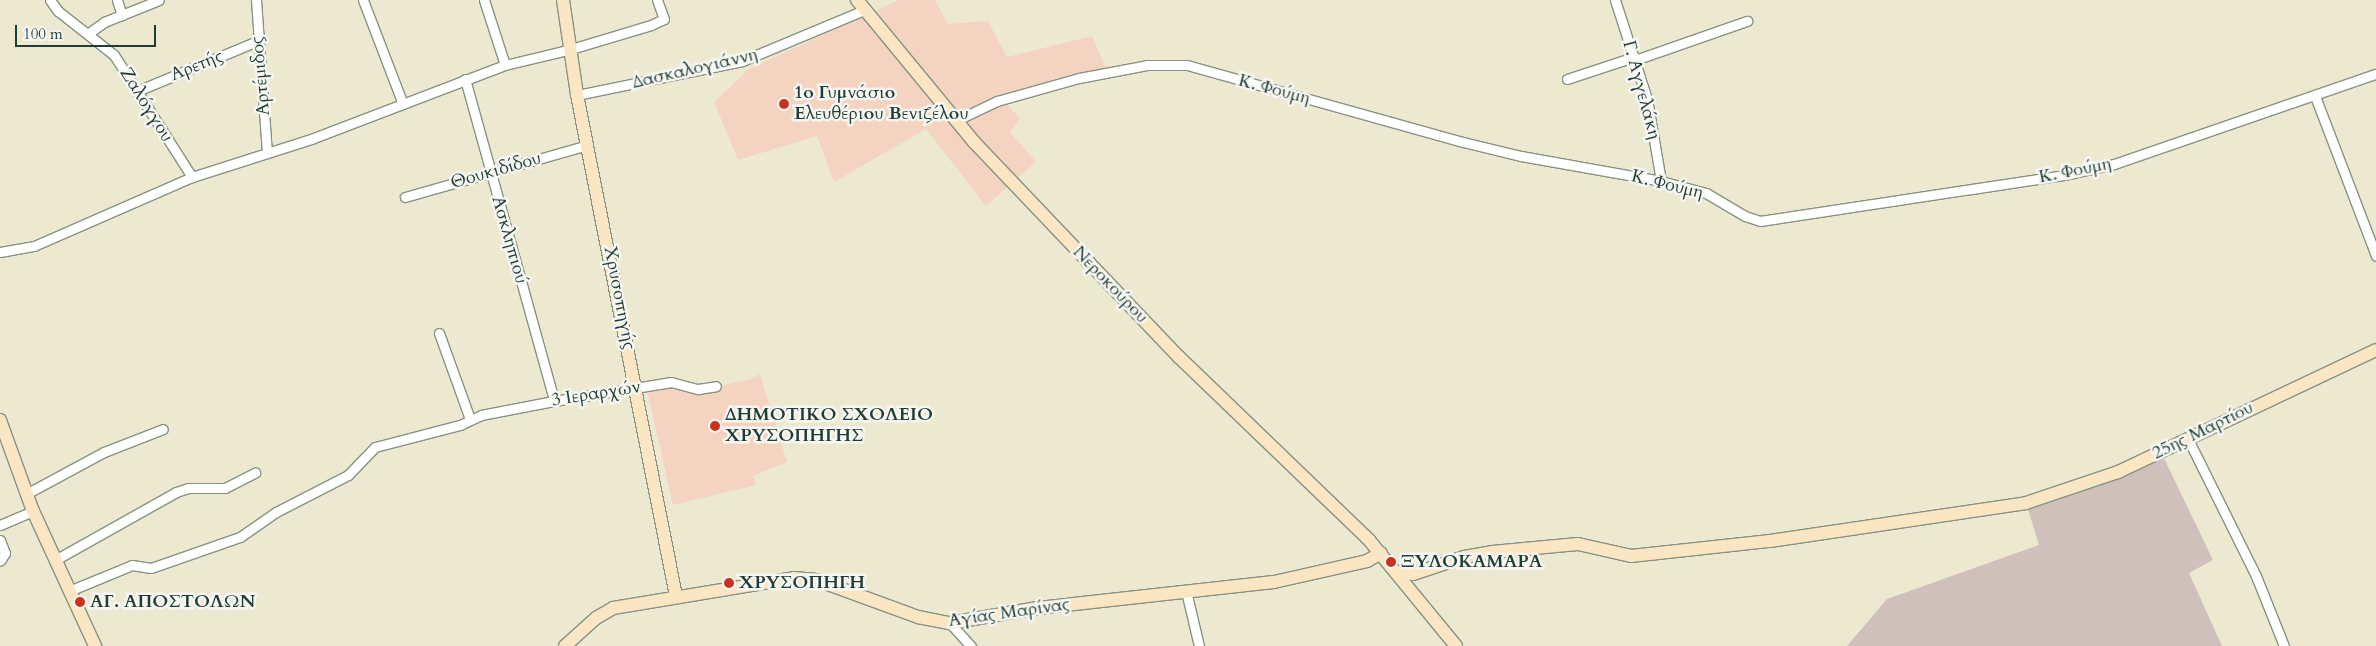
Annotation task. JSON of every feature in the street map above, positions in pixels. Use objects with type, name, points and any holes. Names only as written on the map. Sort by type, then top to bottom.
[{"type":"main road","name":"Χρυσοπηγής","points":[[562,0],[577,95],[637,388],[676,596]]},
{"type":"main road","name":"Νεροκούρου","points":[[861,5],[955,121],[1179,357],[1381,553],[1456,646]]},
{"type":"main road","name":"25ης Μαρτίου","points":[[1397,572],[1413,574],[1464,557],[1492,552],[1578,544],[1622,556],[1696,549],[2026,503],[2101,479],[2376,350]]},
{"type":"main road","points":[[0,420],[33,511],[95,646]]},
{"type":"main road","name":"Αγίας Μαρίνας","points":[[565,646],[596,618],[613,608],[676,596],[794,578],[817,580],[918,617],[950,623],[1038,608],[1274,582],[1367,560],[1381,553]]},
{"type":"street","name":"Ζαλόγγου","points":[[50,0],[58,11],[89,33],[114,55],[192,177]]},
{"type":"street","points":[[117,0],[122,15]]},
{"type":"street","points":[[89,33],[104,22],[160,0]]},
{"type":"street","name":"Αρτέμιδος","points":[[256,0],[267,153]]},
{"type":"street","points":[[363,0],[403,104]]},
{"type":"street","points":[[484,0],[505,65]]},
{"type":"street","points":[[0,252],[34,246],[192,177],[267,153],[403,104],[465,79],[505,65],[571,50],[664,19],[657,0]]},
{"type":"street","name":"Γ. Αγγελάκη","points":[[1615,0],[1648,99],[1661,180]]},
{"type":"street","name":"Δασκαλογιάννη","points":[[577,95],[742,61],[861,5]]},
{"type":"street","points":[[1567,80],[1635,59],[1747,20]]},
{"type":"street","name":"Αρετής","points":[[137,91],[258,42]]},
{"type":"street","name":"Κ. Φούμη","points":[[955,121],[996,100],[1079,78],[1147,65],[1187,65],[1463,142],[1522,156],[1661,180],[1706,193],[1745,216],[1760,221],[2064,175],[2114,164],[2376,74]]},
{"type":"street","name":"Ασκληπιού","points":[[465,79],[554,400]]},
{"type":"street","points":[[2315,96],[2376,256]]},
{"type":"street","name":"Θουκιδίδου","points":[[405,198],[587,145]]},
{"type":"street","points":[[439,333],[473,418]]},
{"type":"street","name":"3 Ιεραρχών","points":[[69,591],[132,565],[151,568],[228,542],[276,512],[348,475],[376,447],[460,425],[473,418],[554,400],[671,382],[698,389],[716,386]]},
{"type":"street","points":[[26,494],[104,452],[163,430]]},
{"type":"street","points":[[2188,439],[2256,576],[2284,646]]},
{"type":"street","points":[[55,560],[176,492],[188,488],[225,488],[255,473]]},
{"type":"street","points":[[0,525],[33,511]]},
{"type":"street","points":[[0,540],[5,552],[0,561]]},
{"type":"street","points":[[1186,591],[1199,646]]},
{"type":"street","points":[[950,623],[970,646]]},
{"type":"shaded area","points":[[899,0],[935,0],[948,24],[988,21],[1007,57],[1092,36],[1107,71],[1002,99],[1020,118],[1010,132],[1036,162],[986,206],[926,129],[834,182],[817,136],[738,160],[714,102],[749,69]]},
{"type":"shaded area","name":"ΔΗΜΟΤΙΚΟ ΣΧΟΛΕΙΟ ΧΡΥΣΟΠΗΓΗΣ","points":[[760,374],[787,462],[753,476],[756,485],[673,505],[646,386],[677,383],[702,390],[751,379]]},
{"type":"shaded area","points":[[2161,452],[2213,560],[2189,573],[2222,646],[1847,646],[1887,599],[2039,545],[2026,503]]},
{"type":"place","name":"1ο Γυμνάσιο Ελευθέριου Βενιζέλου","points":[[784,104]]},
{"type":"place","name":"ΔΗΜΟΤΙΚΟ ΣΧΟΛΕΙΟ ΧΡΥΣΟΠΗΓΗΣ","points":[[715,426]]},
{"type":"place","name":"ΞΥΛΟΚΑΜΑΡΑ","points":[[1391,562]]},
{"type":"place","name":"ΧΡΥΣΟΠΗΓΗ","points":[[729,583]]},
{"type":"place","name":"ΑΓ. ΑΠΟΣΤΟΛΩΝ","points":[[80,602]]}]
